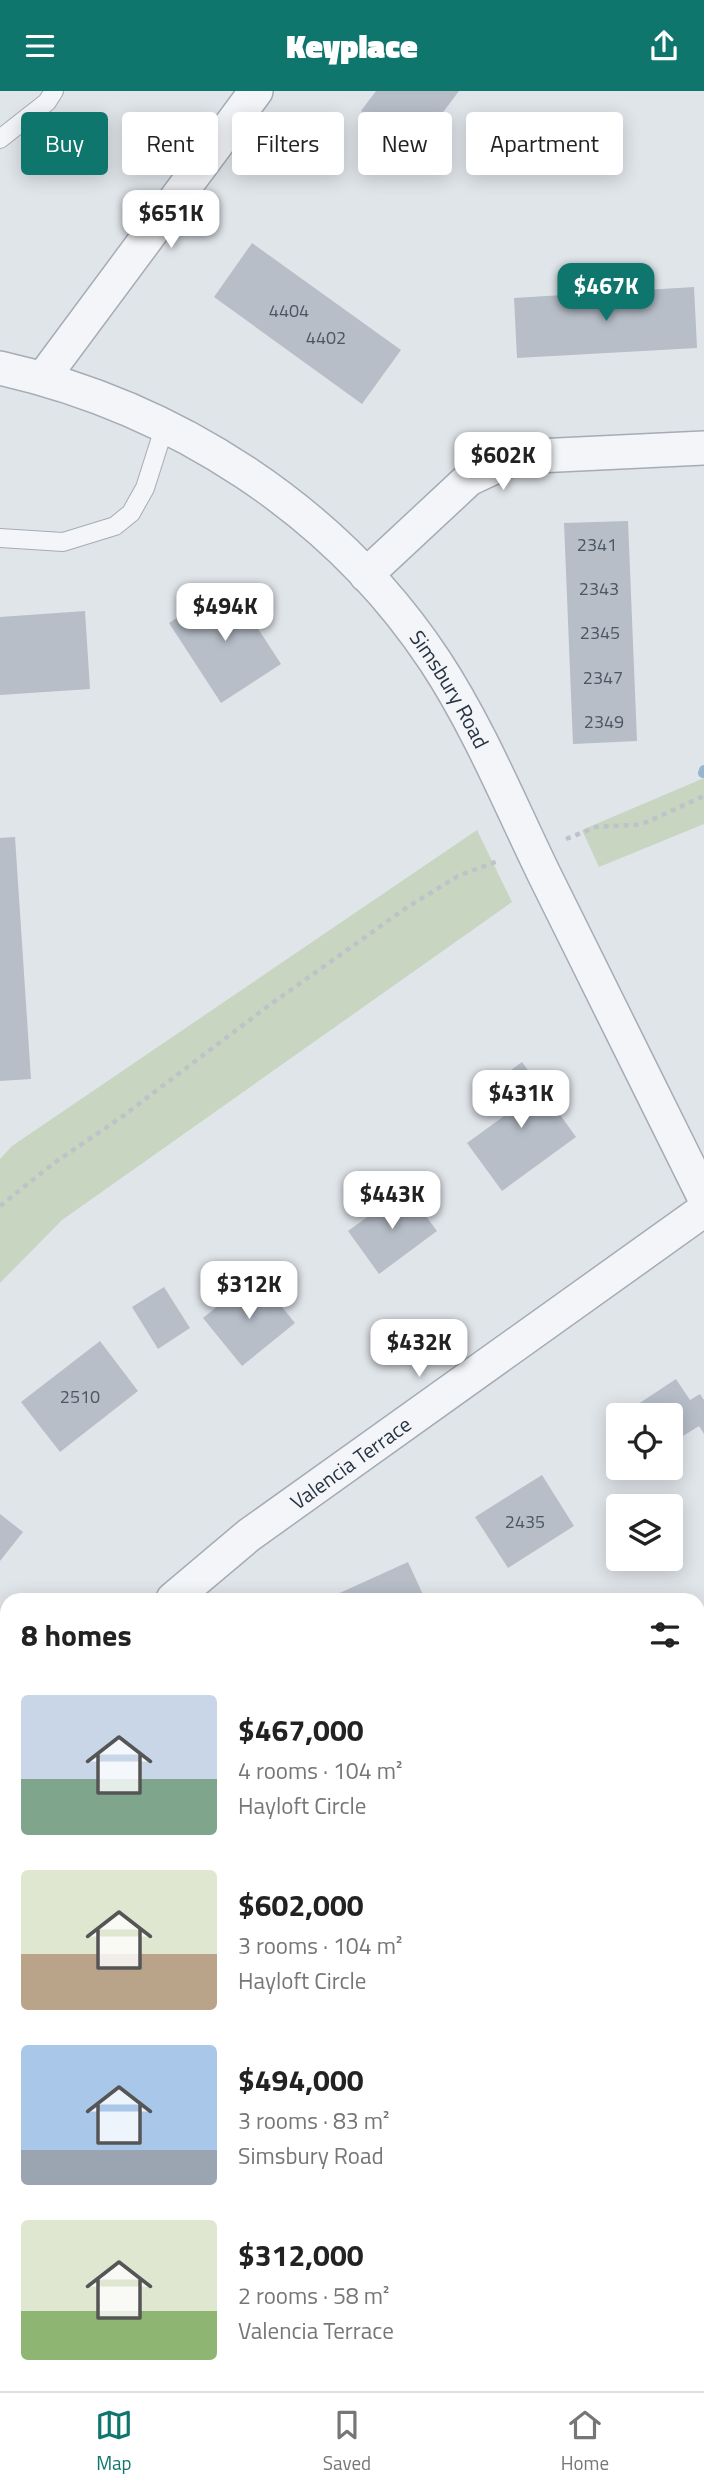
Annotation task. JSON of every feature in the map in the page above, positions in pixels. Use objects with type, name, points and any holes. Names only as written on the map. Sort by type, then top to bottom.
[{"type":"street","points":[[43,378],[256,91]]},
{"type":"street","name":"Simsbury Road","points":[[0,368],[79,389],[165,425],[241,469],[277,495],[344,552],[366,575],[435,661],[480,737],[704,1197]]},
{"type":"street","points":[[366,575],[469,479],[516,457],[704,448]]},
{"type":"street","name":"Valencia Terrace","points":[[180,1593],[249,1535],[704,1210]]},
{"type":"lane","points":[[0,139],[47,102],[54,91]]},
{"type":"lane","points":[[0,538],[63,543],[116,526],[131,513],[145,488],[165,425]]},
{"type":"path","points":[[555,843],[596,827],[647,822],[704,796]]},
{"type":"path","points":[[0,1206],[54,1163],[123,1116],[264,1009],[406,908],[458,876],[503,859]]},
{"type":"green space","points":[[704,778],[704,824],[599,867],[582,830]]},
{"type":"green space","points":[[477,830],[512,902],[62,1220],[0,1283],[0,1159],[12,1146]]},
{"type":"building","points":[[376,91],[459,91],[443,112],[361,111]]},
{"type":"building","points":[[252,243],[401,350],[362,404],[214,297]]},
{"type":"building","points":[[694,287],[697,348],[517,358],[514,298]]},
{"type":"building","points":[[628,521],[637,741],[573,744],[564,523]]},
{"type":"building","points":[[229,584],[281,664],[221,703],[169,623]]},
{"type":"building","points":[[85,611],[90,689],[0,695],[0,617]]},
{"type":"building","points":[[15,837],[31,1079],[0,1081],[0,838]]},
{"type":"building","points":[[522,1062],[576,1137],[502,1191],[467,1143],[511,1111],[492,1084]]},
{"type":"building","points":[[406,1189],[437,1231],[379,1274],[348,1231]]},
{"type":"building","points":[[256,1275],[295,1323],[242,1366],[203,1318]]},
{"type":"building","points":[[164,1287],[190,1328],[158,1349],[132,1307]]},
{"type":"building","points":[[100,1341],[138,1391],[60,1452],[21,1402]]},
{"type":"building","points":[[676,1379],[690,1400],[700,1394],[704,1400],[704,1434],[699,1426],[683,1436],[683,1403],[640,1403]]},
{"type":"building","points":[[542,1475],[574,1526],[508,1568],[475,1517]]},
{"type":"building","points":[[0,1514],[23,1532],[0,1561]]},
{"type":"building","points":[[408,1562],[422,1593],[340,1593]]}]
